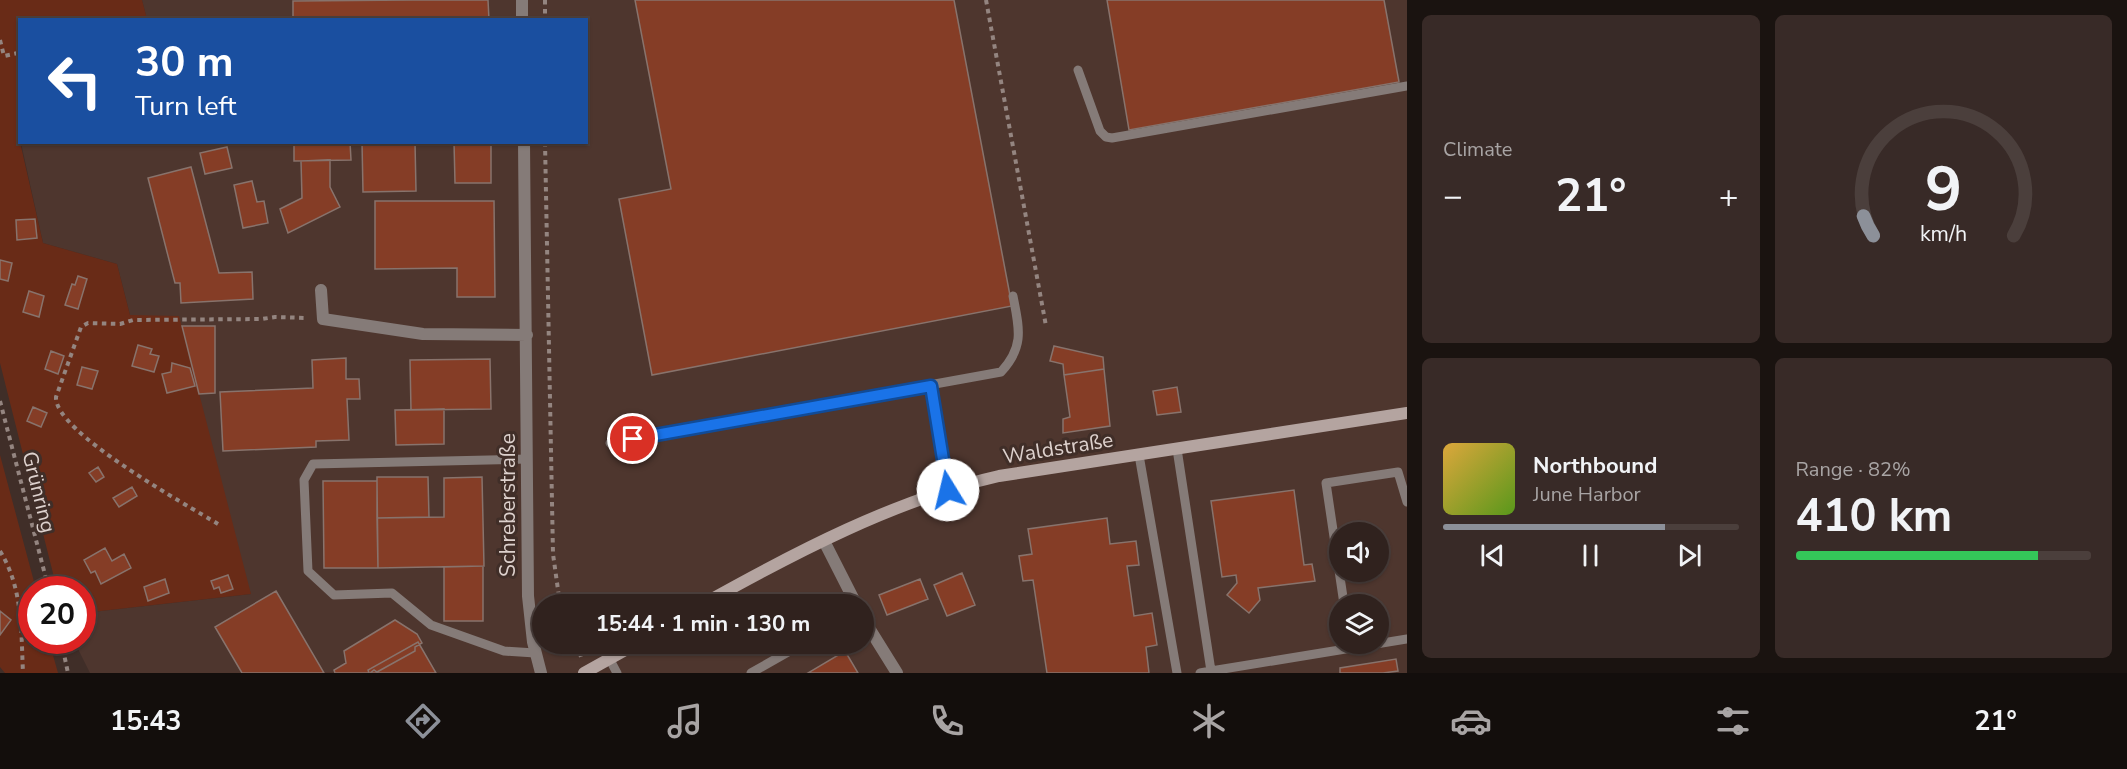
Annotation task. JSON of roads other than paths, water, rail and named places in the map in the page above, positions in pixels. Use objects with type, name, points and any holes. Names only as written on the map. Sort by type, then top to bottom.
[{"type":"main road","name":"Waldstraße","points":[[723,594],[882,515],[948,490],[999,476],[1407,414]]},
{"type":"main road","points":[[584,673],[617,654]]},
{"type":"street","points":[[522,0],[522,18]]},
{"type":"street","name":"Schreberstraße","points":[[524,144],[528,596],[532,629]]},
{"type":"street","points":[[321,290],[323,319],[423,334],[527,335]]},
{"type":"street","points":[[824,542],[851,594]]},
{"type":"street","points":[[874,636],[897,673]]},
{"type":"street","name":"Schreberstraße","points":[[535,654],[541,673]]},
{"type":"lane","points":[[1078,70],[1100,131],[1106,137],[1112,138],[1407,86]]},
{"type":"lane","points":[[610,443],[1001,372],[1013,359],[1019,339],[1013,296]]},
{"type":"lane","points":[[931,386],[948,490]]},
{"type":"lane","points":[[1177,449],[1211,671]]},
{"type":"lane","points":[[1139,455],[1178,673]]},
{"type":"lane","points":[[527,459],[313,464],[304,480],[308,571],[334,595],[392,593],[431,625],[504,651],[532,653]]},
{"type":"lane","points":[[1343,594],[1326,483],[1398,472],[1407,502]]},
{"type":"lane","points":[[1389,641],[1407,639]]},
{"type":"lane","points":[[1200,673],[1329,650]]},
{"type":"lane","points":[[751,673],[784,654]]},
{"type":"lane","points":[[609,658],[617,673]]}]
